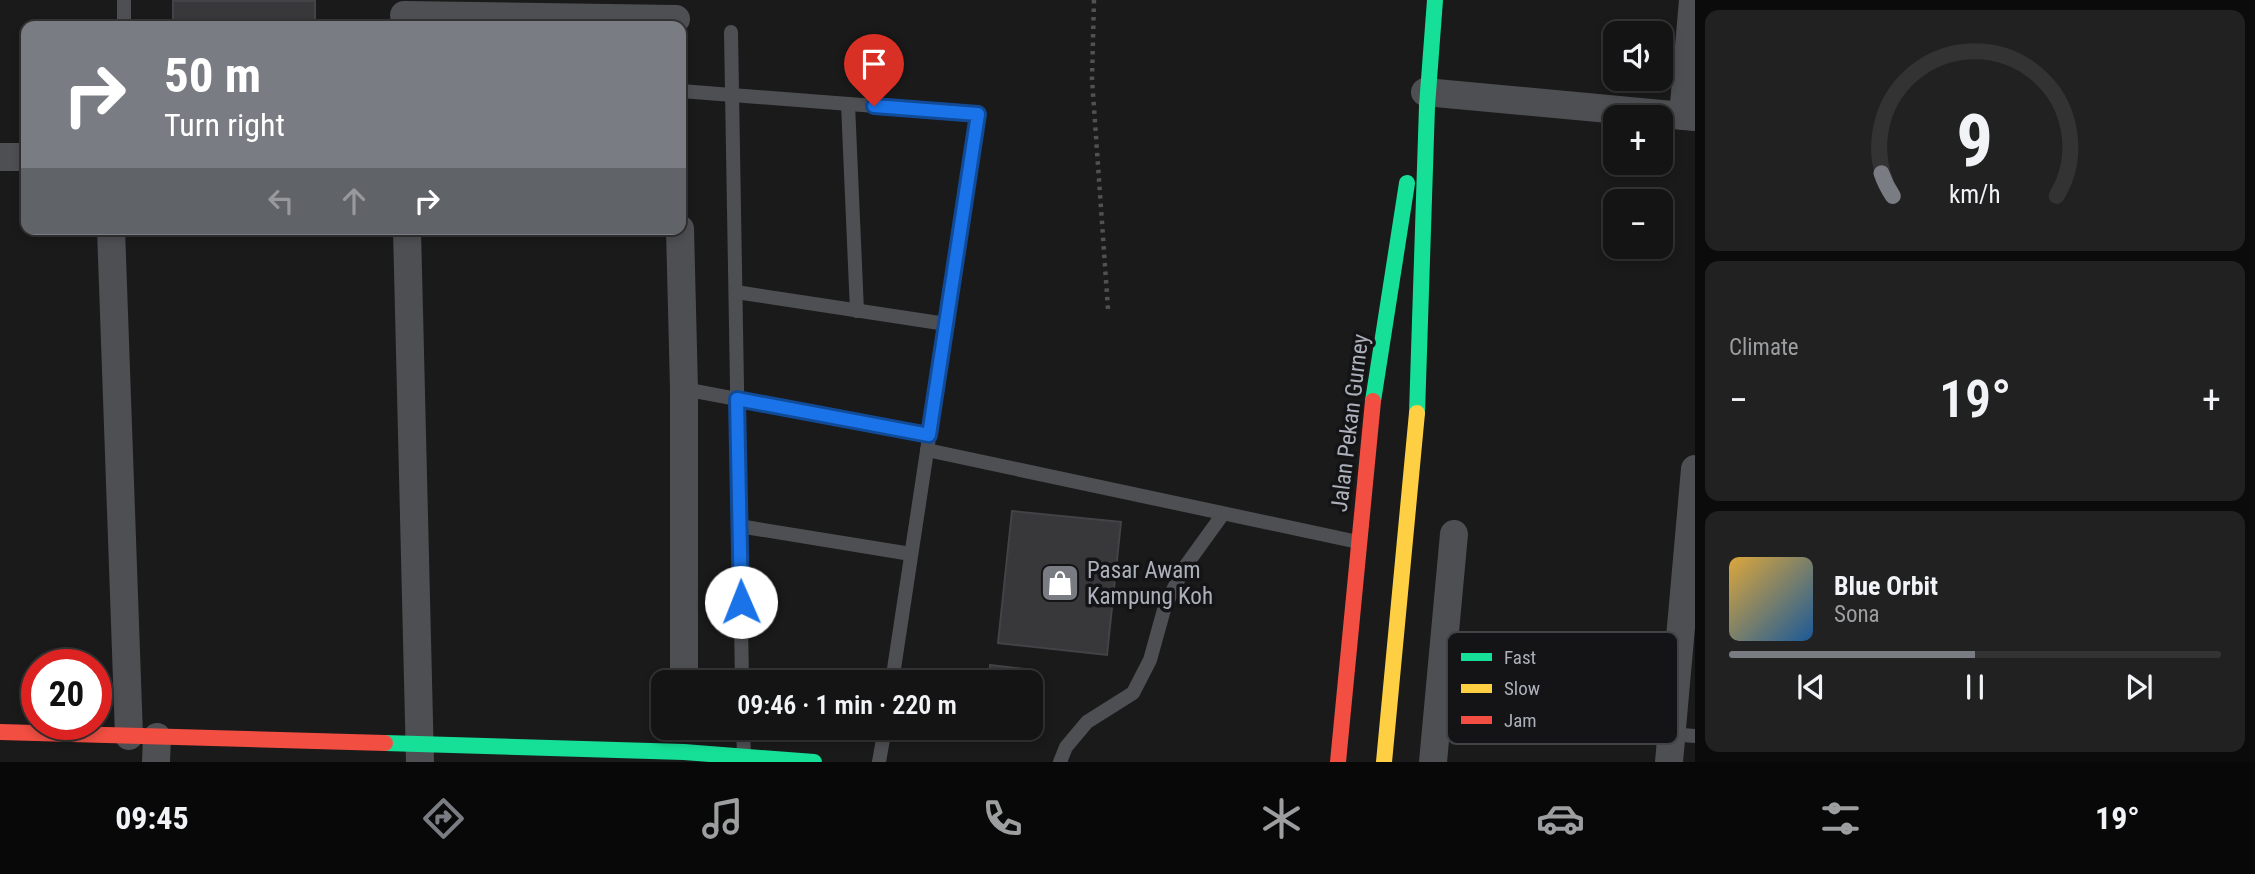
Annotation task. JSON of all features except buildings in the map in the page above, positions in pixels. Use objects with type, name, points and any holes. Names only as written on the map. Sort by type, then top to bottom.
[{"type":"main road","name":"Jalan Pekan Gurney","points":[[1337,761],[1392,257],[1425,92],[1435,0]]},
{"type":"main road","name":"Jalan Pekan Gurney","points":[[1384,762],[1416,424],[1423,262],[1425,92]]},
{"type":"main road","points":[[1357,565],[1369,557],[1384,557],[1404,572]]},
{"type":"main road","points":[[0,732],[128,736],[157,749],[420,753],[684,740],[744,757],[814,762]]},
{"type":"street","points":[[1425,92],[1689,116],[1693,0]]},
{"type":"street","points":[[404,14],[676,15]]},
{"type":"street","points":[[0,157],[21,157]]},
{"type":"street","points":[[111,235],[128,736]]},
{"type":"street","points":[[407,235],[420,753]]},
{"type":"street","points":[[680,235],[684,388],[684,670]]},
{"type":"street","points":[[1669,762],[1683,735],[1695,469]]},
{"type":"street","points":[[1433,762],[1454,534]]},
{"type":"lane","points":[[124,0],[124,21]]},
{"type":"lane","points":[[731,32],[742,670]]},
{"type":"lane","points":[[686,91],[978,114],[894,670]]},
{"type":"lane","points":[[848,104],[857,311]]},
{"type":"lane","points":[[736,292],[946,324]]},
{"type":"lane","points":[[684,388],[929,435]]},
{"type":"lane","points":[[927,450],[1359,543]]},
{"type":"lane","points":[[1060,762],[1066,747],[1087,722],[1133,693],[1150,660],[1165,606],[1184,568],[1223,514]]},
{"type":"lane","points":[[740,526],[911,554]]},
{"type":"lane","points":[[743,740],[744,757]]},
{"type":"lane","points":[[880,762],[883,740]]},
{"type":"path","points":[[1094,0],[1092,79],[1108,309]]},
{"type":"traffic: fast","points":[[1417,413],[1427,106],[1435,0]]},
{"type":"traffic: fast","points":[[1373,401],[1407,183]]},
{"type":"traffic: fast","points":[[385,743],[684,752],[814,762]]},
{"type":"traffic: slow","points":[[1384,762],[1417,413]]},
{"type":"traffic: jam","points":[[1338,762],[1373,401]]},
{"type":"traffic: jam","points":[[0,732],[385,743]]},
{"type":"place","name":"Pasar Awam Kampung Koh","points":[[1060,583]]},
{"type":"route","points":[[741,602],[737,399],[929,435],[978,114],[874,106]]}]
